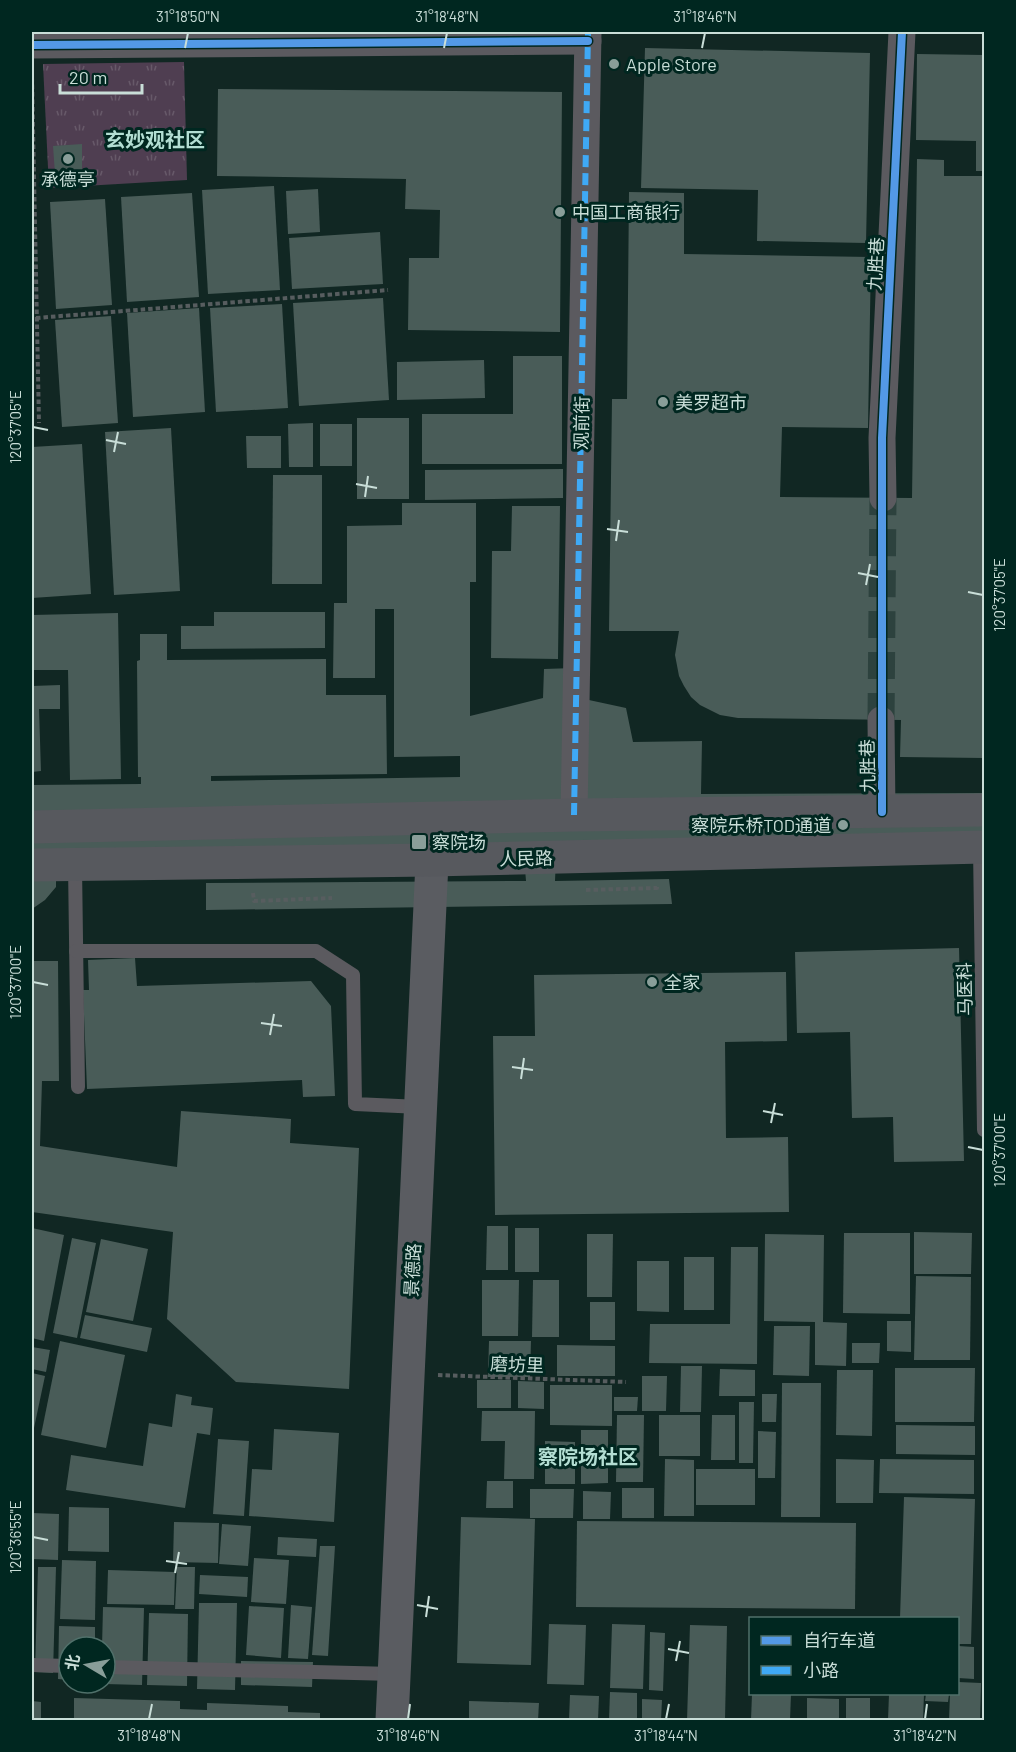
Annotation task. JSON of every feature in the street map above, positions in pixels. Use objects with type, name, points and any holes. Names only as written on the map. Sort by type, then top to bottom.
[{"type":"main road","points":[[32,827],[574,815],[984,810]]},
{"type":"main road","name":"景德路","points":[[392,1720],[434,819]]},
{"type":"main road","name":"人民路","points":[[32,865],[431,860],[982,847]]},
{"type":"street","name":"九胜巷","points":[[883,498],[882,438],[902,32]]},
{"type":"street","points":[[32,45],[359,37],[588,36]]},
{"type":"street","name":"观前街","points":[[574,815],[588,36]]},
{"type":"street","name":"九胜巷","points":[[881,720],[882,812]]},
{"type":"lane","name":"马医科","points":[[982,847],[984,1130]]},
{"type":"lane","points":[[75,865],[78,1087]]},
{"type":"lane","points":[[76,951],[316,951],[353,975],[355,1104],[420,1107]]},
{"type":"lane","points":[[32,1665],[57,1666]]},
{"type":"lane","points":[[117,1667],[394,1674]]},
{"type":"path","points":[[32,77],[39,423]]},
{"type":"path","points":[[36,318],[388,290]]},
{"type":"path","points":[[586,890],[657,888]]},
{"type":"path","points":[[254,901],[332,898]]},
{"type":"green space","points":[[184,62],[187,180],[49,188],[43,64]]},
{"type":"building","points":[[645,48],[870,53],[866,243],[757,241],[758,190],[641,188]]},
{"type":"building","points":[[917,54],[984,55],[984,171],[976,171],[976,141],[916,140]]},
{"type":"building","points":[[218,89],[562,92],[560,332],[408,330],[409,258],[439,258],[440,210],[405,209],[406,179],[217,176]]},
{"type":"building","name":"承德亭","points":[[82,144],[82,172],[55,174],[53,146]]},
{"type":"building","points":[[917,159],[944,160],[944,176],[984,176],[984,758],[900,757],[901,720],[738,718],[720,715],[700,705],[691,697],[679,676],[675,655],[679,631],[609,631],[612,399],[627,399],[629,192],[684,193],[684,254],[871,257],[868,428],[782,427],[780,497],[912,498]]},
{"type":"building","points":[[274,186],[280,290],[208,294],[202,190]]},
{"type":"building","points":[[318,189],[320,232],[288,234],[286,191]]},
{"type":"building","points":[[192,193],[199,297],[127,302],[121,197]]},
{"type":"building","points":[[105,199],[112,305],[56,309],[50,202]]},
{"type":"building","points":[[380,232],[383,284],[292,289],[289,238]]},
{"type":"building","points":[[383,298],[389,400],[299,406],[293,303]]},
{"type":"building","points":[[282,304],[288,408],[216,412],[210,308]]},
{"type":"building","points":[[199,308],[205,412],[133,417],[127,313]]},
{"type":"building","points":[[111,316],[118,423],[62,427],[55,320]]},
{"type":"building","points":[[513,356],[562,356],[562,464],[422,464],[422,414],[513,414]]},
{"type":"building","points":[[484,360],[485,398],[397,400],[397,362]]},
{"type":"building","points":[[357,418],[409,418],[409,499],[357,499]]},
{"type":"building","points":[[313,423],[313,467],[289,467],[288,424]]},
{"type":"building","points":[[320,424],[352,424],[352,466],[320,466]]},
{"type":"building","points":[[171,428],[180,591],[114,595],[105,432]]},
{"type":"building","points":[[246,436],[281,436],[281,468],[247,468]]},
{"type":"building","points":[[82,444],[91,594],[32,598],[32,447]]},
{"type":"building","points":[[563,469],[563,498],[425,500],[425,470]]},
{"type":"building","points":[[273,475],[322,475],[322,584],[272,584]]},
{"type":"building","points":[[402,503],[476,503],[476,582],[470,582],[470,716],[543,698],[544,669],[574,668],[575,697],[626,708],[633,742],[702,741],[701,794],[984,793],[984,855],[556,857],[555,881],[669,879],[672,904],[206,910],[206,883],[526,881],[524,857],[56,862],[56,887],[45,900],[32,909],[32,785],[141,784],[141,777],[138,777],[137,661],[140,660],[140,634],[167,634],[167,660],[326,659],[326,695],[386,695],[387,774],[211,776],[211,781],[460,777],[460,756],[394,757],[394,609],[375,609],[375,678],[333,678],[334,603],[347,603],[347,526],[402,525]]},
{"type":"building","points":[[512,506],[560,506],[558,659],[491,658],[492,551],[511,551]]},
{"type":"building","points":[[214,612],[325,612],[325,648],[181,649],[181,626],[214,626]]},
{"type":"building","points":[[118,613],[121,779],[70,780],[68,670],[32,670],[32,615]]},
{"type":"building","points":[[60,685],[60,709],[39,709],[41,771],[32,772],[32,686]]},
{"type":"building","points":[[959,948],[964,1161],[894,1162],[893,1117],[852,1118],[850,1032],[797,1033],[795,952]]},
{"type":"building","points":[[135,958],[137,986],[311,981],[331,1006],[335,1096],[303,1097],[302,1080],[87,1089],[83,990],[89,990],[88,960]]},
{"type":"building","points":[[32,961],[58,961],[59,1081],[42,1081],[40,1146],[177,1167],[181,1111],[291,1119],[290,1143],[359,1148],[349,1389],[236,1382],[167,1319],[173,1232],[32,1212]]},
{"type":"building","points":[[786,972],[787,1041],[725,1042],[726,1138],[788,1137],[789,1212],[495,1215],[493,1036],[535,1036],[534,975]]},
{"type":"building","points":[[487,1226],[508,1226],[508,1270],[486,1270]]},
{"type":"building","points":[[32,1228],[64,1235],[44,1341],[32,1338]]},
{"type":"building","points":[[515,1228],[539,1228],[539,1272],[515,1272]]},
{"type":"building","points":[[914,1232],[972,1233],[971,1274],[914,1274]]},
{"type":"building","points":[[844,1233],[910,1233],[910,1314],[843,1313]]},
{"type":"building","points":[[587,1234],[613,1234],[612,1297],[587,1297]]},
{"type":"building","points":[[765,1234],[824,1235],[823,1322],[847,1323],[846,1366],[815,1365],[815,1322],[764,1321]]},
{"type":"building","points":[[72,1238],[96,1243],[77,1338],[53,1333]]},
{"type":"building","points":[[101,1239],[148,1249],[133,1321],[86,1312]]},
{"type":"building","points":[[731,1247],[758,1247],[757,1364],[649,1363],[650,1324],[730,1324]]},
{"type":"building","points":[[684,1257],[714,1257],[714,1310],[684,1310]]},
{"type":"building","points":[[637,1261],[669,1261],[669,1312],[637,1311]]},
{"type":"building","points":[[916,1276],[971,1277],[970,1360],[914,1360]]},
{"type":"building","points":[[482,1280],[519,1280],[518,1336],[482,1336]]},
{"type":"building","points":[[533,1280],[559,1280],[559,1337],[532,1337]]},
{"type":"building","points":[[590,1302],[615,1302],[615,1340],[590,1340]]},
{"type":"building","points":[[85,1315],[152,1328],[147,1352],[80,1338]]},
{"type":"building","points":[[887,1321],[911,1321],[911,1352],[887,1351]]},
{"type":"building","points":[[774,1326],[810,1326],[809,1376],[773,1375]]},
{"type":"building","points":[[60,1341],[125,1355],[106,1448],[41,1435]]},
{"type":"building","points":[[489,1341],[531,1341],[530,1377],[488,1377]]},
{"type":"building","points":[[852,1343],[880,1343],[879,1363],[852,1363]]},
{"type":"building","points":[[557,1345],[615,1346],[615,1376],[557,1376]]},
{"type":"building","points":[[32,1347],[50,1350],[46,1372],[32,1369]]},
{"type":"building","points":[[681,1366],[702,1366],[701,1412],[680,1412]]},
{"type":"building","points":[[895,1368],[975,1368],[974,1422],[895,1422]]},
{"type":"building","points":[[720,1369],[755,1370],[755,1396],[719,1396]]},
{"type":"building","points":[[837,1370],[873,1370],[872,1436],[836,1435]]},
{"type":"building","points":[[32,1373],[45,1376],[34,1428],[32,1428]]},
{"type":"building","points":[[642,1376],[667,1376],[666,1411],[642,1411]]},
{"type":"building","points":[[477,1380],[511,1380],[511,1408],[477,1408]]},
{"type":"building","points":[[518,1381],[544,1382],[544,1409],[518,1408]]},
{"type":"building","points":[[782,1383],[821,1383],[820,1517],[781,1517]]},
{"type":"building","points":[[550,1385],[612,1385],[612,1426],[550,1425]]},
{"type":"building","points":[[176,1394],[192,1397],[191,1405],[213,1408],[210,1435],[197,1433],[185,1508],[66,1490],[71,1455],[143,1466],[149,1423],[172,1427]]},
{"type":"building","points":[[762,1394],[777,1394],[776,1422],[762,1422]]},
{"type":"building","points":[[614,1397],[638,1397],[637,1411],[614,1411]]},
{"type":"building","points":[[739,1402],[754,1402],[753,1463],[739,1463]]},
{"type":"building","points":[[482,1411],[535,1411],[534,1479],[504,1479],[505,1441],[481,1441]]},
{"type":"building","points":[[617,1415],[644,1415],[643,1482],[616,1482]]},
{"type":"building","points":[[659,1415],[700,1415],[700,1456],[659,1456]]},
{"type":"building","points":[[712,1415],[735,1415],[735,1460],[711,1460]]},
{"type":"building","points":[[896,1425],[975,1426],[975,1455],[896,1454]]},
{"type":"building","points":[[274,1429],[339,1433],[334,1522],[249,1516],[252,1469],[272,1470]]},
{"type":"building","points":[[581,1430],[608,1430],[608,1483],[581,1484]]},
{"type":"building","points":[[758,1431],[776,1432],[775,1478],[758,1478]]},
{"type":"building","points":[[218,1439],[249,1441],[244,1516],[213,1514]]},
{"type":"building","points":[[545,1441],[575,1442],[575,1484],[545,1484]]},
{"type":"building","points":[[665,1459],[694,1460],[694,1516],[664,1516]]},
{"type":"building","points":[[836,1459],[874,1460],[873,1503],[836,1503]]},
{"type":"building","points":[[880,1459],[974,1460],[974,1494],[879,1493]]},
{"type":"building","points":[[696,1469],[755,1469],[755,1505],[696,1505]]},
{"type":"building","points":[[487,1481],[513,1481],[513,1508],[486,1508]]},
{"type":"building","points":[[622,1488],[654,1488],[654,1518],[622,1518]]},
{"type":"building","points":[[530,1489],[574,1489],[573,1518],[530,1518]]},
{"type":"building","points":[[583,1491],[611,1492],[610,1519],[583,1519]]},
{"type":"building","points":[[904,1497],[975,1499],[971,1644],[959,1644],[959,1617],[900,1617]]},
{"type":"building","points":[[69,1507],[109,1508],[109,1552],[68,1551]]},
{"type":"building","points":[[32,1513],[59,1514],[58,1560],[32,1559]]},
{"type":"building","points":[[461,1517],[535,1519],[531,1665],[457,1663]]},
{"type":"building","points":[[577,1521],[856,1523],[855,1609],[576,1607]]},
{"type":"building","points":[[174,1522],[219,1523],[218,1563],[173,1562]]},
{"type":"building","points":[[222,1524],[251,1526],[248,1566],[219,1564]]},
{"type":"building","points":[[278,1537],[317,1539],[316,1557],[277,1555]]},
{"type":"building","points":[[320,1546],[335,1546],[328,1656],[312,1655]]},
{"type":"building","points":[[254,1558],[289,1560],[286,1604],[251,1602]]},
{"type":"building","points":[[62,1560],[96,1561],[95,1620],[60,1619]]},
{"type":"building","points":[[38,1567],[56,1567],[53,1673],[35,1672]]},
{"type":"building","points":[[177,1567],[195,1567],[194,1609],[175,1609]]},
{"type":"building","points":[[108,1570],[175,1572],[174,1605],[107,1604]]},
{"type":"building","points":[[200,1575],[248,1577],[247,1597],[199,1594]]},
{"type":"building","points":[[199,1603],[237,1603],[235,1690],[197,1689]]},
{"type":"building","points":[[291,1605],[312,1607],[308,1659],[288,1658]]},
{"type":"building","points":[[249,1606],[284,1608],[281,1658],[246,1655]]},
{"type":"building","points":[[103,1607],[144,1608],[142,1685],[117,1684],[117,1635],[102,1635]]},
{"type":"building","points":[[149,1613],[188,1614],[187,1686],[147,1685]]},
{"type":"building","points":[[549,1624],[586,1625],[584,1685],[547,1684]]},
{"type":"building","points":[[612,1624],[645,1625],[643,1689],[610,1688]]},
{"type":"building","points":[[690,1625],[727,1626],[725,1720],[687,1720]]},
{"type":"building","points":[[59,1626],[95,1627],[95,1635],[59,1635]]},
{"type":"building","points":[[650,1632],[665,1633],[663,1691],[649,1690]]},
{"type":"building","points":[[959,1646],[974,1647],[974,1679],[959,1678]]},
{"type":"building","points":[[241,1661],[313,1662],[312,1687],[241,1685]]},
{"type":"building","points":[[959,1682],[981,1683],[980,1720],[949,1720],[950,1695],[959,1695]]},
{"type":"building","points":[[610,1692],[637,1693],[637,1720],[609,1720]]},
{"type":"building","points":[[570,1695],[599,1696],[598,1720],[569,1720]]},
{"type":"building","points":[[752,1695],[791,1695],[790,1720],[751,1720]]},
{"type":"building","points":[[889,1695],[924,1695],[923,1720],[888,1720]]},
{"type":"building","points":[[926,1695],[949,1695],[948,1702],[925,1701]]},
{"type":"building","points":[[74,1698],[180,1701],[180,1709],[207,1710],[207,1703],[288,1706],[288,1712],[320,1713],[320,1720],[74,1720]]},
{"type":"building","points":[[807,1698],[839,1699],[839,1720],[807,1720]]},
{"type":"building","points":[[846,1698],[870,1698],[870,1720],[846,1720]]},
{"type":"building","points":[[642,1699],[662,1700],[661,1720],[642,1720]]},
{"type":"building","points":[[32,1701],[41,1702],[41,1720],[32,1720]]},
{"type":"building","points":[[469,1701],[539,1703],[538,1720],[469,1720]]},
{"type":"tunnel","points":[[881,720],[883,498]]},
{"type":"marked path","points":[[574,815],[588,32]]},
{"type":"cycle path","points":[[882,812],[882,438],[902,32]]},
{"type":"cycle path","points":[[32,45],[588,41]]},
{"type":"place","name":"Apple Store","points":[[614,64]]},
{"type":"place","name":"承德亭","points":[[68,159]]},
{"type":"place","name":"中国工商银行","points":[[560,212]]},
{"type":"place","name":"美罗超市","points":[[663,402]]},
{"type":"place","name":"察院乐桥TOD通道","points":[[843,825]]},
{"type":"place","name":"察院场","points":[[419,842]]},
{"type":"place","name":"全家","points":[[652,982]]},
{"type":"district","name":"玄妙观社区","points":[[155,139]]},
{"type":"district","name":"察院场社区","points":[[588,1456]]}]
